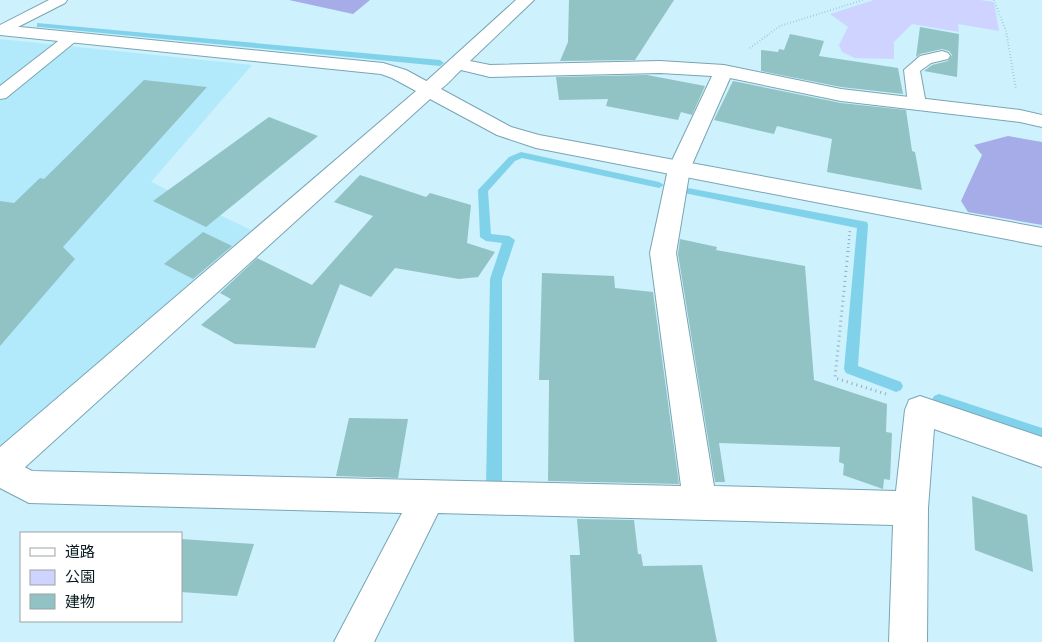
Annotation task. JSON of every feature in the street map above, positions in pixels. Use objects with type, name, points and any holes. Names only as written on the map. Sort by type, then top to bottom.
[{"type":"street","points":[[526,0],[428,90],[0,469],[29,487],[911,508]]},
{"type":"street","points":[[0,30],[375,68],[399,74],[504,131],[520,137],[679,169],[1042,237]]},
{"type":"street","points":[[457,63],[490,71],[660,67],[724,71],[841,95],[1020,116],[1042,121]]},
{"type":"street","points":[[700,503],[663,253],[679,169],[724,71]]},
{"type":"street","points":[[908,642],[911,508],[920,410],[1042,452]]},
{"type":"street","points":[[353,642],[429,496]]},
{"type":"lane","points":[[0,30],[60,0]]},
{"type":"lane","points":[[0,94],[71,38]]},
{"type":"lane","points":[[917,104],[912,70],[926,59],[942,56]]},
{"type":"path","points":[[724,71],[750,47],[780,26],[863,0]]},
{"type":"path","points":[[994,0],[1006,31],[1020,116]]},
{"type":"path","points":[[850,228],[835,378],[906,400],[920,410]]},
{"type":"shaded area","points":[[289,0],[370,0],[353,14]]},
{"type":"shaded area","points":[[0,39],[252,65],[151,182],[251,230],[0,448]]},
{"type":"shaded area","points":[[1008,136],[1042,142],[1042,225],[968,212],[961,201],[982,155],[974,145]]},
{"type":"green space","points":[[874,0],[980,0],[994,2],[999,31],[958,24],[959,32],[912,24],[894,42],[894,59],[855,58],[842,52],[839,45],[848,27],[830,14]]},
{"type":"building","points":[[569,0],[674,0],[635,60],[560,61],[568,42]]},
{"type":"building","points":[[920,27],[959,34],[957,77],[924,71],[932,65],[948,61],[952,55],[949,51],[942,49],[920,54],[916,57]]},
{"type":"building","points":[[790,34],[824,41],[819,56],[898,68],[903,94],[841,87],[761,71],[761,50],[778,52],[779,49],[784,50]]},
{"type":"building","points":[[647,75],[705,86],[692,115],[681,112],[678,120],[606,106],[608,99],[559,100],[556,77]]},
{"type":"building","points":[[144,80],[207,87],[63,247],[75,259],[0,346],[0,201],[14,203],[40,178],[44,179]]},
{"type":"building","points":[[733,81],[841,103],[906,110],[912,151],[915,152],[922,190],[827,172],[832,139],[777,126],[774,134],[714,120]]},
{"type":"building","points":[[269,117],[318,136],[206,227],[153,201]]},
{"type":"building","points":[[360,175],[426,197],[430,193],[471,205],[467,243],[495,252],[478,277],[459,279],[395,268],[371,297],[340,284],[315,348],[235,344],[201,325],[231,299],[220,293],[257,258],[312,285],[373,216],[334,202]]},
{"type":"building","points":[[203,232],[232,246],[193,279],[164,264]]},
{"type":"building","points":[[680,239],[717,247],[716,250],[805,266],[814,380],[887,404],[886,432],[892,433],[890,480],[884,479],[883,489],[843,475],[844,464],[839,462],[840,447],[719,443],[725,482],[715,482],[678,254]]},
{"type":"building","points":[[542,273],[614,276],[615,288],[653,292],[679,484],[548,481],[549,380],[539,380]]},
{"type":"building","points":[[349,418],[408,419],[398,478],[336,476]]},
{"type":"building","points":[[972,496],[1027,515],[1033,572],[975,550]]},
{"type":"building","points":[[577,519],[634,520],[638,554],[641,554],[643,566],[702,565],[717,642],[574,642],[570,555],[580,555]]},
{"type":"building","points":[[182,539],[254,544],[237,596],[182,592]]},
{"type":"waterway","points":[[40,25],[440,63]]},
{"type":"waterway","points":[[494,485],[496,279],[509,240],[486,237],[483,190],[512,159],[521,155],[659,185]]},
{"type":"waterway","points":[[683,190],[863,225],[851,369],[896,386]]},
{"type":"waterway","points":[[939,400],[1042,435]]}]
